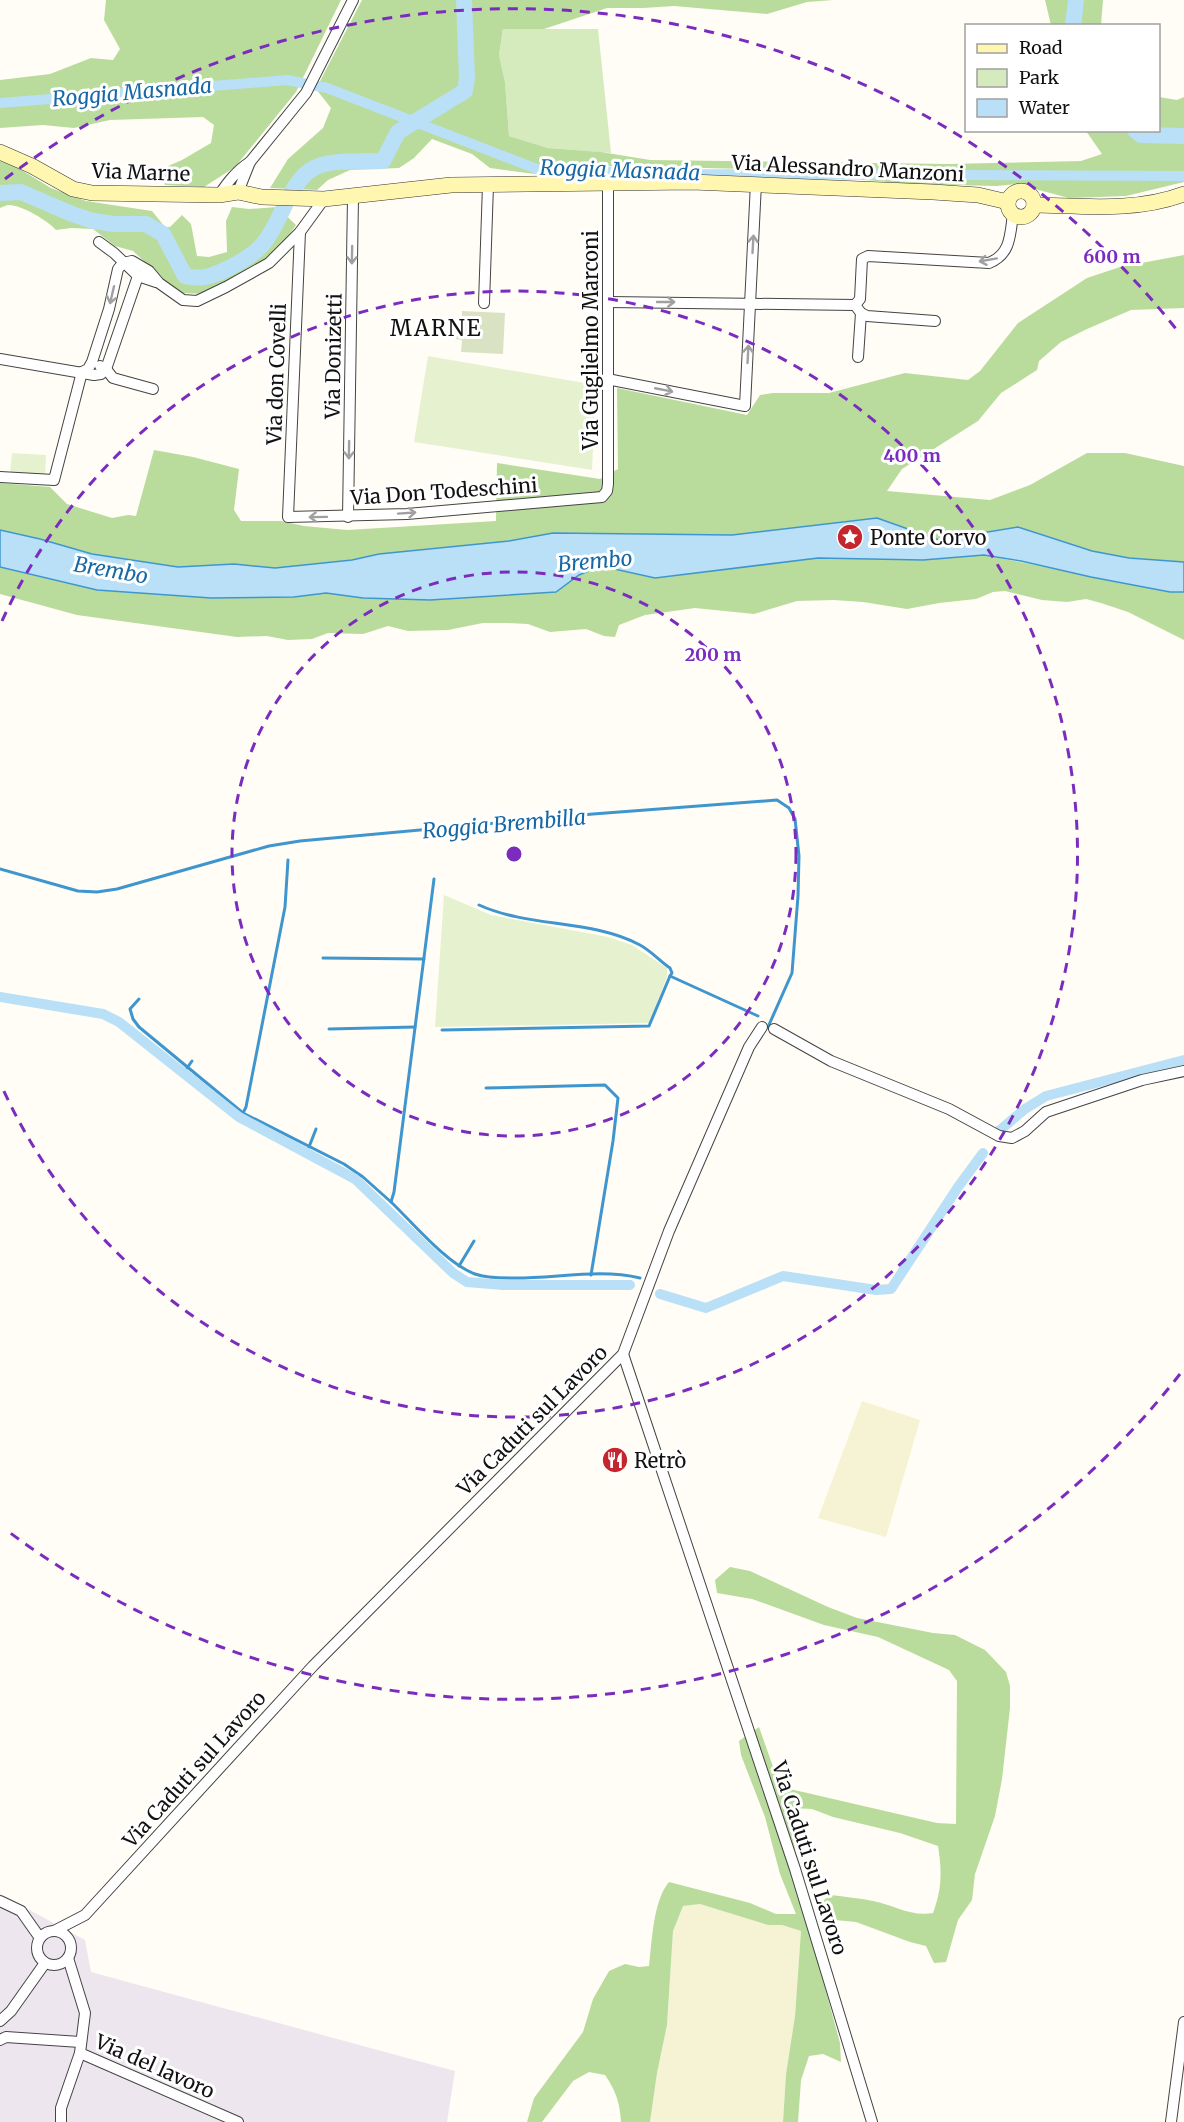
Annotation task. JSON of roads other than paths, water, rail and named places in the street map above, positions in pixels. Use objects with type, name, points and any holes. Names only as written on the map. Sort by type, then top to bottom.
[{"type":"street","points":[[219,195],[226,183],[250,162],[306,93],[353,0]]},
{"type":"street","name":"Via Marne","points":[[0,152],[32,166],[73,189],[92,193],[219,195]]},
{"type":"street","points":[[238,192],[250,162]]},
{"type":"street","name":"Via Alessandro Manzoni","points":[[219,195],[238,192],[262,197],[324,199],[451,185],[608,182],[756,183],[978,195],[1011,208]]},
{"type":"street","name":"Via Guglielmo Marconi","points":[[602,497],[607,491],[608,484],[608,182]]},
{"type":"street","points":[[607,379],[745,406],[756,183]]},
{"type":"street","points":[[484,303],[488,185]]},
{"type":"street","points":[[858,357],[858,309],[862,259],[868,256],[882,256],[989,263],[998,259],[1005,252],[1010,235],[1011,196],[1023,191],[1033,199],[1032,212],[1026,216],[1019,217],[1011,208]]},
{"type":"street","points":[[1034,205],[1118,207],[1146,204],[1184,194]]},
{"type":"street","name":"Via Donizetti","points":[[348,517],[353,197]]},
{"type":"street","points":[[81,372],[88,369],[92,362],[118,269],[123,263],[132,261],[149,271],[159,283],[183,300],[197,301],[269,263],[300,232],[324,199]]},
{"type":"street","name":"Via don Covelli","points":[[288,517],[300,232]]},
{"type":"street","points":[[99,242],[138,276],[159,283]]},
{"type":"street","points":[[0,359],[94,375],[100,374],[106,369],[138,276]]},
{"type":"street","points":[[608,302],[750,302],[858,309],[873,317],[935,321]]},
{"type":"street","points":[[92,362],[106,369],[114,378],[153,389]]},
{"type":"street","points":[[0,477],[54,480],[81,372]]},
{"type":"street","name":"Via Don Todeschini","points":[[288,517],[407,514],[602,497]]},
{"type":"street","points":[[623,1354],[669,1231],[748,1047],[762,1027]]},
{"type":"street","points":[[774,1029],[831,1061],[949,1109],[999,1136],[1012,1138],[1025,1131],[1046,1112],[1142,1080],[1184,1071]]},
{"type":"street","name":"Via Caduti sul Lavoro","points":[[40,1938],[86,1915],[313,1666],[623,1354],[795,1869],[872,2122]]},
{"type":"street","points":[[0,1901],[21,1911],[40,1938],[38,1954],[45,1963],[55,1966],[65,1962],[71,1948],[64,1934],[54,1931]]},
{"type":"street","name":"Via del lavoro","points":[[68,1958],[85,2013],[80,2047],[238,2122]]},
{"type":"street","points":[[0,2021],[11,2011],[45,1963]]},
{"type":"street","points":[[1171,2122],[1184,2022]]},
{"type":"street","points":[[0,2040],[6,2037],[16,2037],[80,2047],[61,2108],[61,2122]]},
{"type":"water","name":"Brembo","points":[[877,518],[939,540],[1018,527],[1092,551],[1129,558],[1184,562],[1184,592],[1170,592],[984,555],[923,560],[818,558],[655,578],[601,566],[579,575],[556,592],[430,600],[363,598],[326,593],[294,597],[211,598],[97,590],[0,567],[0,530],[92,554],[178,567],[234,564],[275,568],[352,560],[379,554],[509,541],[553,533],[732,535]]},
{"type":"waterway","points":[[0,193],[21,192],[93,221],[114,224],[146,224],[163,234],[185,276],[202,277],[218,273],[245,259],[265,242],[293,189],[306,173],[329,163],[383,161],[398,132],[465,91],[467,78],[464,0]]},
{"type":"waterway","points":[[1073,24],[1076,0]]},
{"type":"waterway","name":"Roggia Masnada","points":[[0,103],[287,80],[327,88],[537,169],[675,174],[1184,176]]},
{"type":"waterway","points":[[1137,132],[1141,135],[1184,136]]},
{"type":"waterway","name":"Roggia Brembilla","points":[[0,869],[78,891],[97,892],[117,889],[269,846],[300,841],[593,814],[777,800],[789,808],[795,819],[799,856],[798,896],[792,973],[768,1027]]},
{"type":"waterway","points":[[243,1113],[285,907],[288,860]]},
{"type":"waterway","points":[[139,999],[130,1009],[139,1027],[243,1113],[344,1164],[363,1177],[391,1202],[434,879]]},
{"type":"waterway","points":[[479,905],[519,917],[581,927],[621,937],[652,953],[670,968],[672,973],[670,976]]},
{"type":"waterway","points":[[323,958],[424,959]]},
{"type":"waterway","points":[[442,1030],[649,1026],[670,976],[758,1016]]},
{"type":"waterway","name":"Roggia Brembilla","points":[[0,997],[103,1014],[119,1022],[239,1117],[355,1179],[453,1273],[467,1282],[503,1285],[630,1285]]},
{"type":"waterway","points":[[329,1029],[415,1027]]},
{"type":"waterway","name":"Roggia Brembilla","points":[[1000,1130],[1025,1109],[1046,1096],[1184,1060]]},
{"type":"waterway","points":[[187,1068],[192,1061]]},
{"type":"waterway","points":[[486,1088],[605,1085],[618,1098],[591,1275]]},
{"type":"waterway","points":[[309,1147],[316,1129]]},
{"type":"waterway","name":"Roggia Brembilla","points":[[660,1294],[706,1308],[783,1276],[876,1290],[891,1289],[983,1153]]},
{"type":"waterway","points":[[391,1202],[441,1252],[475,1274],[497,1278],[608,1274],[640,1278]]},
{"type":"waterway","points":[[459,1266],[474,1241]]},
{"type":"place","name":"Ponte Corvo","points":[[850,537]]},
{"type":"place","name":"Retrò","points":[[615,1460]]},
{"type":"district","name":"MARNE","points":[[436,328]]}]
